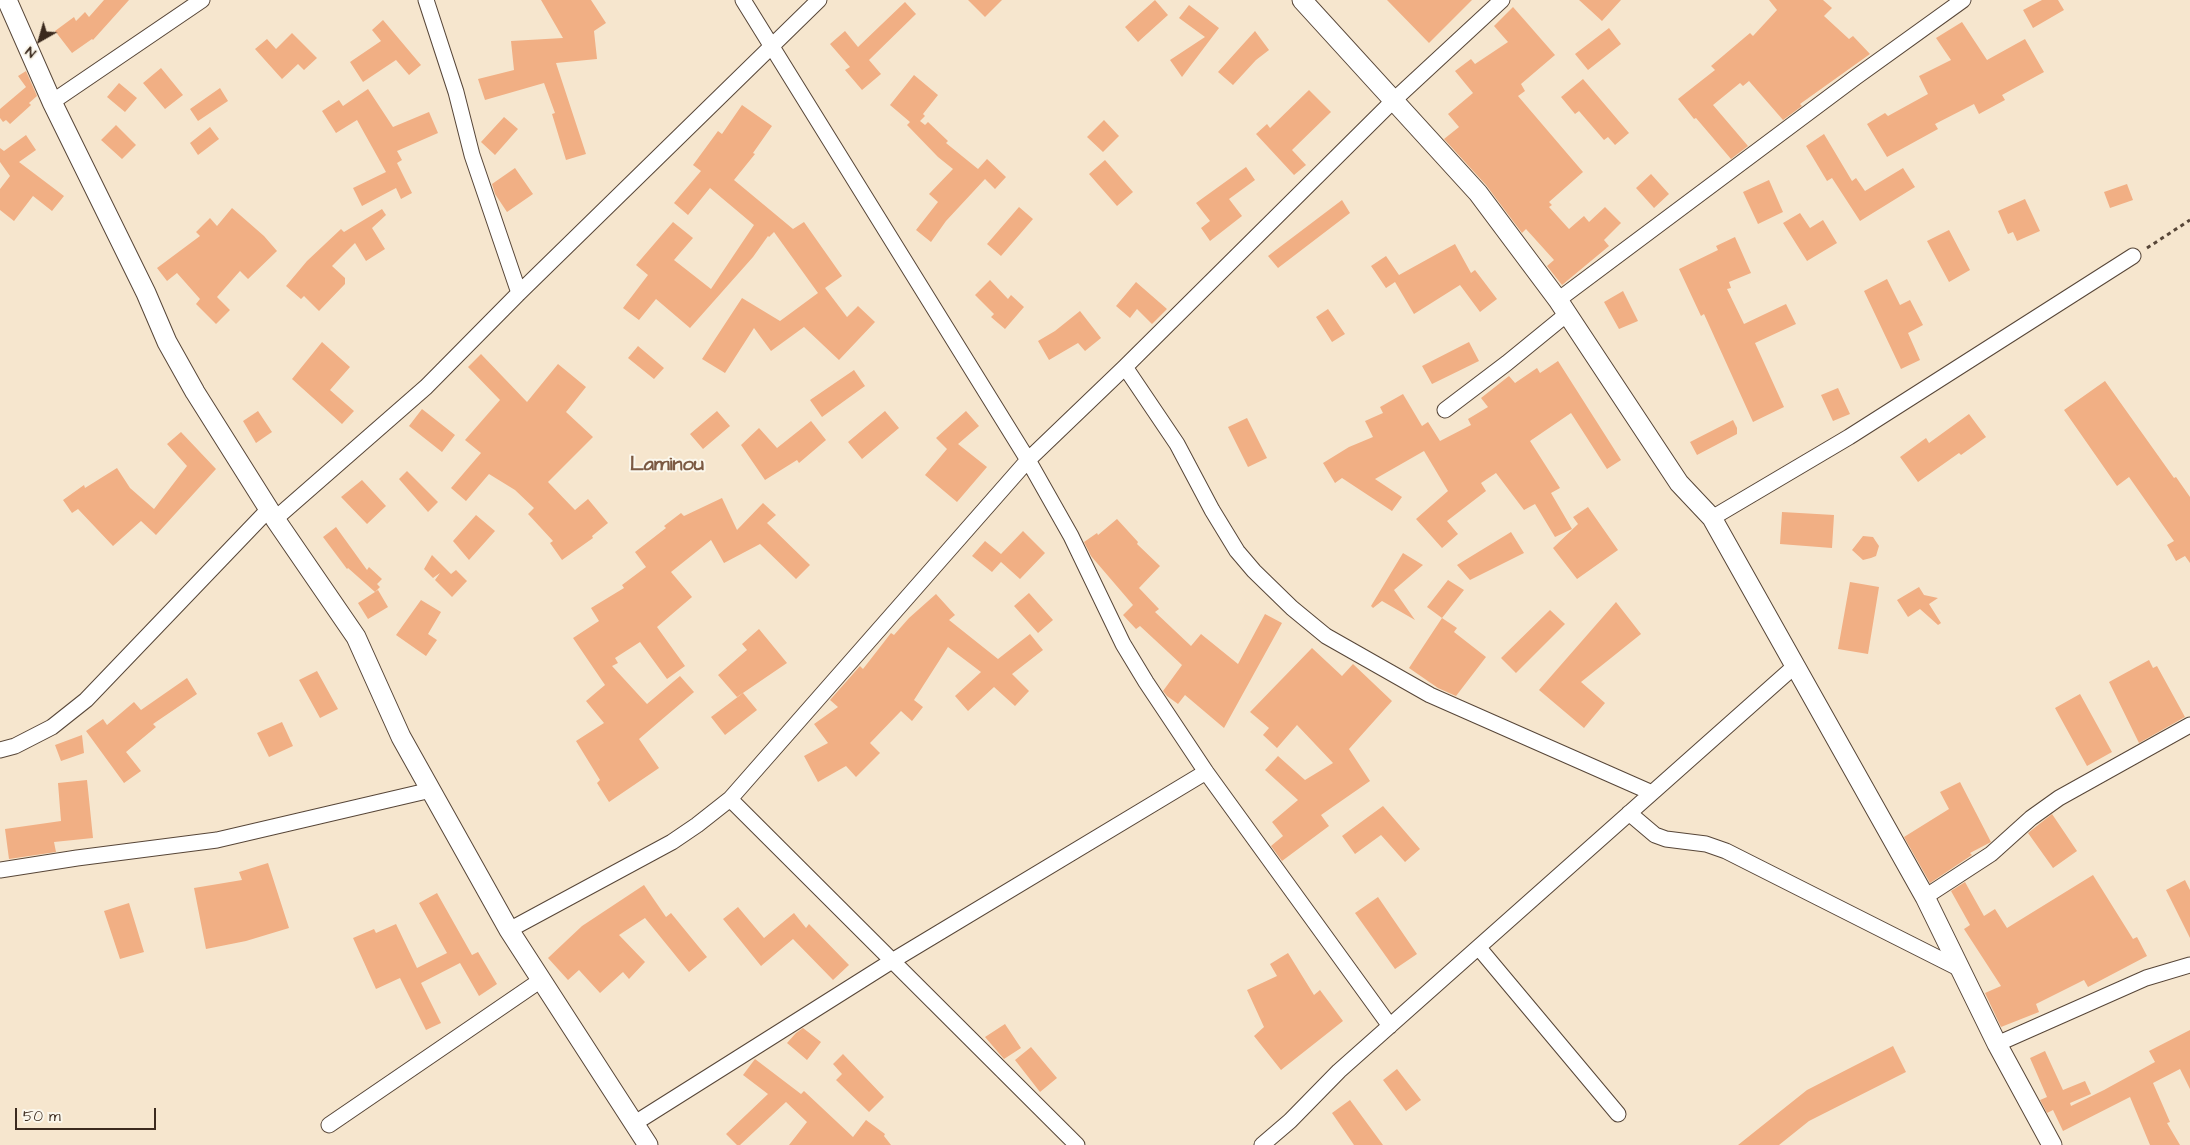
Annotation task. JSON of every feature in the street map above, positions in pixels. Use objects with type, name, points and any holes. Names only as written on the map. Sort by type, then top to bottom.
[{"type":"street","points":[[7,0],[52,102],[146,293],[167,342],[195,392],[272,514],[356,637],[401,737],[509,930],[648,1145]]},
{"type":"street","points":[[52,102],[202,0]]},
{"type":"street","points":[[426,0],[456,92],[472,155],[519,293]]},
{"type":"street","points":[[744,0],[1028,460],[1071,536],[1123,644],[1206,772],[1390,1026]]},
{"type":"street","points":[[0,750],[15,746],[52,727],[86,700],[272,514],[426,387],[519,293],[819,0]]},
{"type":"street","points":[[1302,0],[1478,194],[1562,307],[1679,483],[1712,518],[1925,897],[1997,1044],[2052,1145]]},
{"type":"street","points":[[509,930],[672,842],[730,800],[1028,460],[1125,367],[1394,100],[1502,0]]},
{"type":"street","points":[[1445,410],[1507,364],[1562,307],[1856,76],[1963,0]]},
{"type":"street","points":[[1712,518],[1848,437],[2134,256]]},
{"type":"street","points":[[1125,367],[1177,444],[1212,510],[1237,551],[1254,571],[1299,614],[1326,636],[1358,656],[1430,695],[1650,792]]},
{"type":"street","points":[[1262,1145],[1290,1121],[1338,1071],[1479,948],[1650,792],[1796,665]]},
{"type":"street","points":[[1925,897],[1991,854],[2031,818],[2059,798],[2190,726]]},
{"type":"street","points":[[634,1124],[892,961],[1206,772]]},
{"type":"street","points":[[0,870],[217,840],[430,790]]},
{"type":"street","points":[[730,800],[1077,1145]]},
{"type":"street","points":[[1629,813],[1655,835],[1666,840],[1706,844],[1726,851],[1960,969]]},
{"type":"street","points":[[1479,948],[1618,1114]]},
{"type":"street","points":[[1997,1044],[2146,978],[2190,965]]},
{"type":"street","points":[[330,1126],[541,980]]},
{"type":"path","points":[[2134,256],[2190,220]]},
{"type":"building","points":[[104,0],[129,0],[93,40],[72,53],[55,31],[74,17],[76,21],[85,12],[89,17]]},
{"type":"building","points":[[541,0],[591,0],[606,23],[594,31],[597,59],[556,63],[586,154],[566,160],[552,114],[555,113],[544,83],[485,100],[478,79],[514,70],[511,41],[563,38]]},
{"type":"building","points":[[968,0],[1002,0],[985,17]]},
{"type":"building","points":[[1155,0],[1168,15],[1138,42],[1125,27]]},
{"type":"building","points":[[1387,0],[1472,0],[1429,43]]},
{"type":"building","points":[[1579,0],[1621,0],[1602,21]]},
{"type":"building","points":[[1769,0],[1823,0],[1832,8],[1824,16],[1849,39],[1853,36],[1870,54],[1800,104],[1802,106],[1783,120],[1749,81],[1743,86],[1740,83],[1713,105],[1748,146],[1731,159],[1678,99],[1715,70],[1711,66],[1750,33],[1753,36],[1777,10]]},
{"type":"building","points":[[2042,0],[2058,0],[2064,10],[2033,28],[2023,10]]},
{"type":"building","points":[[905,2],[916,14],[869,60],[881,74],[862,90],[845,70],[850,67],[830,44],[845,31],[858,47]]},
{"type":"building","points":[[1189,5],[1219,28],[1182,77],[1170,60],[1205,37],[1179,18]]},
{"type":"building","points":[[1513,7],[1555,55],[1521,84],[1525,91],[1518,96],[1583,172],[1549,202],[1552,205],[1549,207],[1569,229],[1584,216],[1589,222],[1605,207],[1621,223],[1604,240],[1609,246],[1562,285],[1547,266],[1554,260],[1526,229],[1522,233],[1486,185],[1444,139],[1459,127],[1448,114],[1473,93],[1455,71],[1471,59],[1475,64],[1508,42],[1494,26]]},
{"type":"building","points":[[383,20],[421,65],[409,75],[396,60],[363,82],[350,62],[381,41],[372,30]]},
{"type":"building","points":[[1962,22],[1987,60],[2025,39],[2044,72],[2002,95],[2005,100],[1979,114],[1974,104],[1935,124],[1938,129],[1887,157],[1867,124],[1885,113],[1888,116],[1928,94],[1919,76],[1951,60],[1936,38]]},
{"type":"building","points":[[1609,28],[1621,44],[1588,70],[1575,54]]},
{"type":"building","points":[[1255,31],[1269,50],[1256,60],[1233,85],[1218,72]]},
{"type":"building","points":[[292,33],[317,58],[304,70],[298,64],[282,79],[255,49],[267,39],[276,49]]},
{"type":"building","points":[[161,68],[183,95],[165,109],[143,83]]},
{"type":"building","points":[[26,71],[37,96],[29,103],[31,105],[10,124],[6,120],[3,122],[0,118],[0,109],[26,87],[18,76]]},
{"type":"building","points":[[914,75],[938,95],[923,114],[925,116],[920,121],[925,125],[928,122],[948,141],[946,143],[978,169],[987,159],[1006,177],[995,189],[985,179],[946,221],[931,242],[916,230],[938,202],[929,194],[953,169],[938,157],[907,125],[910,122],[890,105]]},
{"type":"building","points":[[1583,79],[1629,133],[1615,145],[1608,137],[1604,140],[1579,111],[1575,114],[1561,97]]},
{"type":"building","points":[[119,83],[137,98],[125,112],[107,97]]},
{"type":"building","points":[[220,88],[228,101],[198,121],[190,109]]},
{"type":"building","points":[[368,89],[393,127],[429,112],[438,133],[397,151],[402,160],[397,163],[412,193],[401,199],[396,188],[362,206],[353,188],[386,172],[357,120],[336,133],[322,111],[339,100],[343,106]]},
{"type":"building","points":[[1309,90],[1331,112],[1292,150],[1306,165],[1294,175],[1256,134],[1267,124],[1270,128]]},
{"type":"building","points":[[742,105],[772,126],[753,153],[755,154],[734,180],[793,229],[804,222],[842,276],[825,288],[847,317],[858,306],[875,322],[839,360],[804,327],[771,351],[754,328],[725,373],[702,359],[742,298],[780,321],[818,293],[774,232],[768,236],[753,257],[690,328],[656,299],[639,320],[623,308],[648,275],[636,265],[673,222],[693,238],[674,260],[711,289],[754,225],[710,188],[688,215],[674,203],[701,171],[693,165],[718,131],[722,134]]},
{"type":"building","points":[[504,117],[518,129],[495,155],[481,142]]},
{"type":"building","points":[[1104,120],[1119,136],[1103,152],[1087,137]]},
{"type":"building","points":[[116,125],[136,145],[122,159],[101,140]]},
{"type":"building","points":[[210,127],[219,139],[198,155],[190,143]]},
{"type":"building","points":[[1824,134],[1852,181],[1856,178],[1865,191],[1903,168],[1915,187],[1860,221],[1832,178],[1827,181],[1806,146]]},
{"type":"building","points":[[26,135],[36,150],[19,162],[64,196],[52,211],[33,196],[14,221],[0,210],[0,189],[10,176],[0,162],[0,148],[4,151]]},
{"type":"building","points":[[1105,160],[1133,192],[1117,206],[1089,174]]},
{"type":"building","points":[[1246,167],[1255,180],[1229,199],[1242,216],[1210,241],[1201,228],[1210,221],[1196,203]]},
{"type":"building","points":[[515,168],[533,194],[507,212],[495,194],[492,184]]},
{"type":"building","points":[[1651,174],[1669,194],[1654,208],[1636,188]]},
{"type":"building","points":[[1769,180],[1783,212],[1758,224],[1743,192]]},
{"type":"building","points":[[2127,184],[2133,200],[2110,208],[2104,192]]},
{"type":"building","points":[[2025,199],[2040,231],[2017,241],[2013,232],[2008,234],[1998,211]]},
{"type":"building","points":[[1342,200],[1350,213],[1278,268],[1268,256]]},
{"type":"building","points":[[1019,207],[1033,219],[1001,256],[987,244]]},
{"type":"building","points":[[232,208],[264,236],[277,251],[248,279],[240,271],[217,297],[230,310],[216,324],[196,304],[200,299],[177,273],[167,281],[157,268],[200,236],[196,232],[210,218],[217,226]]},
{"type":"building","points":[[382,209],[386,215],[372,228],[385,249],[366,261],[355,243],[332,266],[345,278],[345,284],[319,311],[304,296],[301,299],[286,286],[307,261],[341,229],[344,232]]},
{"type":"building","points":[[1800,213],[1810,228],[1823,220],[1837,243],[1807,261],[1783,223]]},
{"type":"building","points":[[1949,230],[1970,270],[1949,282],[1927,241]]},
{"type":"building","points":[[1735,237],[1751,273],[1729,282],[1731,288],[1727,289],[1744,324],[1786,304],[1796,324],[1755,343],[1784,407],[1753,422],[1704,314],[1701,316],[1679,269],[1718,250],[1716,246]]},
{"type":"building","points":[[1455,244],[1471,273],[1475,270],[1497,299],[1480,312],[1460,285],[1414,314],[1395,282],[1386,288],[1371,266],[1386,256],[1399,275]]},
{"type":"building","points":[[1887,279],[1900,305],[1910,300],[1923,325],[1908,333],[1920,360],[1901,369],[1864,291]]},
{"type":"building","points":[[990,280],[1008,299],[1011,295],[1024,307],[1005,329],[991,317],[994,314],[975,295]]},
{"type":"building","points":[[1136,282],[1167,309],[1152,324],[1137,309],[1130,318],[1116,306]]},
{"type":"building","points":[[1623,291],[1638,321],[1619,329],[1604,302]]},
{"type":"building","points":[[1328,309],[1345,334],[1332,342],[1316,317]]},
{"type":"building","points":[[1080,311],[1101,338],[1085,351],[1078,343],[1049,360],[1038,341],[1055,331]]},
{"type":"building","points":[[322,342],[350,367],[330,390],[354,411],[342,424],[292,379]]},
{"type":"building","points":[[1469,342],[1479,361],[1432,384],[1422,366]]},
{"type":"building","points":[[638,346],[664,368],[654,379],[628,358]]},
{"type":"building","points":[[481,354],[527,402],[558,364],[586,387],[566,412],[593,437],[548,482],[575,510],[588,499],[608,523],[592,536],[593,538],[562,560],[550,543],[553,541],[528,514],[534,508],[515,490],[489,474],[466,501],[451,488],[481,453],[465,440],[500,400],[468,367]]},
{"type":"building","points":[[1558,361],[1621,460],[1607,469],[1571,413],[1530,441],[1560,488],[1551,493],[1572,529],[1555,537],[1535,504],[1524,510],[1496,473],[1481,483],[1486,491],[1447,521],[1458,534],[1442,548],[1416,519],[1448,491],[1424,451],[1375,479],[1402,497],[1392,511],[1342,478],[1335,483],[1323,463],[1349,447],[1373,437],[1365,421],[1383,413],[1380,407],[1403,394],[1422,426],[1428,422],[1440,441],[1471,425],[1468,419],[1488,407],[1481,398],[1509,376],[1515,383],[1537,368],[1540,373]]},
{"type":"building","points":[[854,370],[865,386],[822,417],[810,400]]},
{"type":"building","points":[[2105,381],[2174,478],[2176,477],[2190,497],[2190,563],[2185,556],[2176,561],[2167,545],[2174,541],[2129,477],[2117,486],[2064,410]]},
{"type":"building","points":[[1838,388],[1850,414],[1833,421],[1821,395]]},
{"type":"building","points":[[422,409],[455,435],[442,452],[409,426]]},
{"type":"building","points":[[258,411],[272,432],[256,443],[243,421]]},
{"type":"building","points":[[717,411],[730,426],[703,449],[690,434]]},
{"type":"building","points":[[885,411],[899,428],[862,459],[848,442]]},
{"type":"building","points":[[966,411],[979,426],[958,444],[987,467],[957,502],[925,475],[947,449],[936,438]]},
{"type":"building","points":[[1969,414],[1986,437],[1961,455],[1959,453],[1918,482],[1900,457],[1926,438],[1929,443]]},
{"type":"building","points":[[1247,418],[1267,458],[1248,467],[1228,427]]},
{"type":"building","points":[[1733,420],[1737,428],[1737,434],[1697,455],[1690,442]]},
{"type":"building","points":[[811,421],[826,440],[799,463],[797,460],[765,480],[741,445],[759,428],[777,448]]},
{"type":"building","points":[[181,432],[216,469],[156,535],[141,521],[113,546],[78,509],[72,513],[63,500],[84,485],[85,488],[117,468],[130,488],[154,509],[187,466],[167,444]]},
{"type":"building","points":[[407,471],[438,502],[428,512],[399,479]]},
{"type":"building","points":[[362,480],[386,506],[367,524],[341,497]]},
{"type":"building","points":[[722,498],[737,530],[763,503],[776,515],[767,523],[810,565],[796,579],[760,544],[724,563],[711,540],[671,572],[692,597],[657,627],[685,666],[667,679],[640,642],[615,658],[618,663],[612,666],[647,704],[680,676],[694,692],[639,739],[659,768],[609,802],[597,783],[600,780],[576,741],[604,723],[586,701],[605,685],[573,638],[599,621],[591,608],[624,588],[622,585],[646,567],[635,552],[666,528],[664,526],[681,513],[684,516]]},
{"type":"building","points":[[1588,507],[1618,550],[1577,579],[1553,548],[1578,524],[1573,517]]},
{"type":"building","points":[[1782,512],[1834,515],[1832,548],[1780,544]]},
{"type":"building","points":[[476,515],[495,531],[469,560],[453,541]]},
{"type":"building","points":[[1117,519],[1138,542],[1137,544],[1160,566],[1139,588],[1159,609],[1155,612],[1191,646],[1201,634],[1238,664],[1265,614],[1282,623],[1224,728],[1185,695],[1178,704],[1163,691],[1182,665],[1140,626],[1136,629],[1123,615],[1133,605],[1091,556],[1084,542],[1097,533],[1098,535]]},
{"type":"building","points":[[336,527],[367,570],[369,567],[382,579],[377,584],[380,587],[375,592],[347,569],[323,537]]},
{"type":"building","points":[[1023,531],[1045,553],[1020,579],[1001,562],[992,572],[972,556],[985,541],[1001,554]]},
{"type":"building","points":[[1511,532],[1524,553],[1470,580],[1457,565]]},
{"type":"building","points":[[1863,536],[1873,537],[1879,546],[1876,556],[1863,560],[1852,550]]},
{"type":"building","points":[[1403,553],[1423,565],[1394,590],[1415,620],[1382,601],[1373,608],[1371,606]]},
{"type":"building","points":[[432,555],[451,574],[456,570],[467,581],[452,597],[435,580],[440,573],[433,578],[424,569]]},
{"type":"building","points":[[1448,580],[1464,590],[1442,618],[1427,607]]},
{"type":"building","points":[[1850,582],[1879,587],[1868,654],[1838,649]]},
{"type":"building","points":[[1919,587],[1924,595],[1938,598],[1929,604],[1941,623],[1938,625],[1920,609],[1908,617],[1897,600]]},
{"type":"building","points":[[378,590],[388,607],[368,619],[358,603]]},
{"type":"building","points":[[1029,593],[1053,620],[1038,633],[1014,606]]},
{"type":"building","points":[[936,594],[955,615],[949,620],[998,659],[1030,634],[1043,650],[1012,674],[1029,691],[1015,706],[994,687],[968,711],[955,696],[981,672],[948,647],[914,700],[923,707],[912,721],[901,711],[870,743],[880,753],[856,777],[846,766],[818,782],[804,756],[828,743],[814,724],[838,707],[830,700],[860,666],[863,669],[891,633],[894,635],[909,618]]},
{"type":"building","points":[[421,600],[441,612],[428,634],[437,640],[426,656],[396,635]]},
{"type":"building","points":[[1616,602],[1641,634],[1581,682],[1605,703],[1584,728],[1539,690]]},
{"type":"building","points":[[1550,610],[1565,624],[1516,673],[1501,658]]},
{"type":"building","points":[[1442,618],[1457,628],[1454,632],[1486,657],[1456,696],[1438,688],[1409,668]]},
{"type":"building","points":[[759,629],[787,663],[737,697],[718,675],[747,650],[742,644]]},
{"type":"building","points":[[1312,648],[1342,676],[1353,664],[1392,701],[1349,749],[1370,781],[1321,815],[1329,826],[1282,861],[1271,846],[1283,836],[1272,822],[1298,800],[1265,770],[1278,756],[1305,780],[1333,763],[1297,725],[1277,748],[1263,735],[1269,728],[1250,712]]},
{"type":"building","points":[[2149,660],[2153,668],[2157,666],[2185,717],[2139,743],[2109,682]]},
{"type":"building","points":[[317,671],[338,709],[320,718],[299,680]]},
{"type":"building","points":[[187,678],[197,694],[153,724],[156,727],[126,752],[141,771],[124,783],[86,731],[103,719],[107,725],[134,702],[141,710]]},
{"type":"building","points":[[743,693],[757,710],[725,735],[711,717]]},
{"type":"building","points":[[2080,694],[2112,752],[2087,766],[2055,708]]},
{"type":"building","points":[[282,722],[293,746],[269,757],[257,733]]},
{"type":"building","points":[[82,735],[84,753],[61,761],[55,745]]},
{"type":"building","points":[[87,780],[93,838],[54,842],[56,852],[9,859],[5,829],[61,821],[58,783]]},
{"type":"building","points":[[1960,782],[1991,842],[1970,853],[1972,855],[1930,883],[1904,837],[1949,809],[1940,792]]},
{"type":"building","points":[[1383,806],[1420,849],[1405,862],[1381,835],[1355,854],[1342,836]]},
{"type":"building","points":[[2052,814],[2077,851],[2053,868],[2028,833]]},
{"type":"building","points":[[268,863],[289,928],[246,941],[206,949],[194,888],[242,880],[239,872]]},
{"type":"building","points":[[2093,875],[2133,939],[2137,937],[2147,956],[2088,987],[2084,980],[2036,1004],[2039,1012],[2001,1027],[1985,993],[2001,986],[1964,929],[1970,925],[1951,891],[1965,882],[1984,916],[1995,909],[2007,928]]},
{"type":"building","points":[[2185,880],[2190,890],[2190,938],[2166,890]]},
{"type":"building","points":[[644,885],[666,917],[671,913],[707,957],[689,972],[645,918],[619,935],[645,962],[629,979],[623,972],[600,993],[579,970],[568,980],[548,958],[582,926]]},
{"type":"building","points":[[437,893],[472,955],[478,952],[497,984],[479,996],[460,963],[421,983],[441,1023],[426,1030],[400,978],[376,989],[353,938],[374,929],[376,933],[396,924],[417,968],[447,953],[419,903]]},
{"type":"building","points":[[1378,897],[1417,954],[1395,969],[1355,913]]},
{"type":"building","points":[[129,903],[144,952],[120,959],[104,911]]},
{"type":"building","points":[[738,907],[764,938],[794,913],[806,928],[809,924],[849,965],[833,980],[793,939],[761,966],[723,919]]},
{"type":"building","points":[[1288,953],[1314,995],[1320,990],[1343,1021],[1281,1070],[1254,1036],[1264,1027],[1247,990],[1277,976],[1270,964]]},
{"type":"building","points":[[1005,1024],[1021,1048],[1004,1059],[985,1037]]},
{"type":"building","points":[[803,1028],[821,1042],[807,1060],[787,1043]]},
{"type":"building","points":[[2190,1030],[2190,1089],[2180,1069],[2153,1083],[2170,1122],[2167,1123],[2180,1145],[2150,1145],[2130,1097],[2063,1131],[2053,1110],[2047,1113],[2040,1100],[2047,1097],[2030,1058],[2045,1051],[2063,1090],[2085,1081],[2091,1094],[2070,1103],[2071,1106],[2155,1062],[2149,1051]]},
{"type":"building","points":[[1893,1046],[1906,1072],[1809,1121],[1779,1145],[1738,1145],[1807,1090]]},
{"type":"building","points":[[1031,1047],[1057,1078],[1040,1092],[1015,1060]]},
{"type":"building","points":[[843,1054],[884,1097],[869,1112],[836,1080],[842,1074],[833,1064]]},
{"type":"building","points":[[755,1059],[801,1094],[804,1091],[853,1137],[866,1120],[885,1134],[884,1136],[891,1145],[789,1145],[807,1122],[786,1102],[740,1145],[737,1145],[726,1134],[768,1094],[743,1075]]},
{"type":"building","points":[[1397,1069],[1421,1100],[1406,1111],[1383,1080]]},
{"type":"building","points":[[1350,1100],[1383,1145],[1354,1145],[1332,1113]]},
{"type":"district","name":"Laminou","points":[[667,466]]}]
